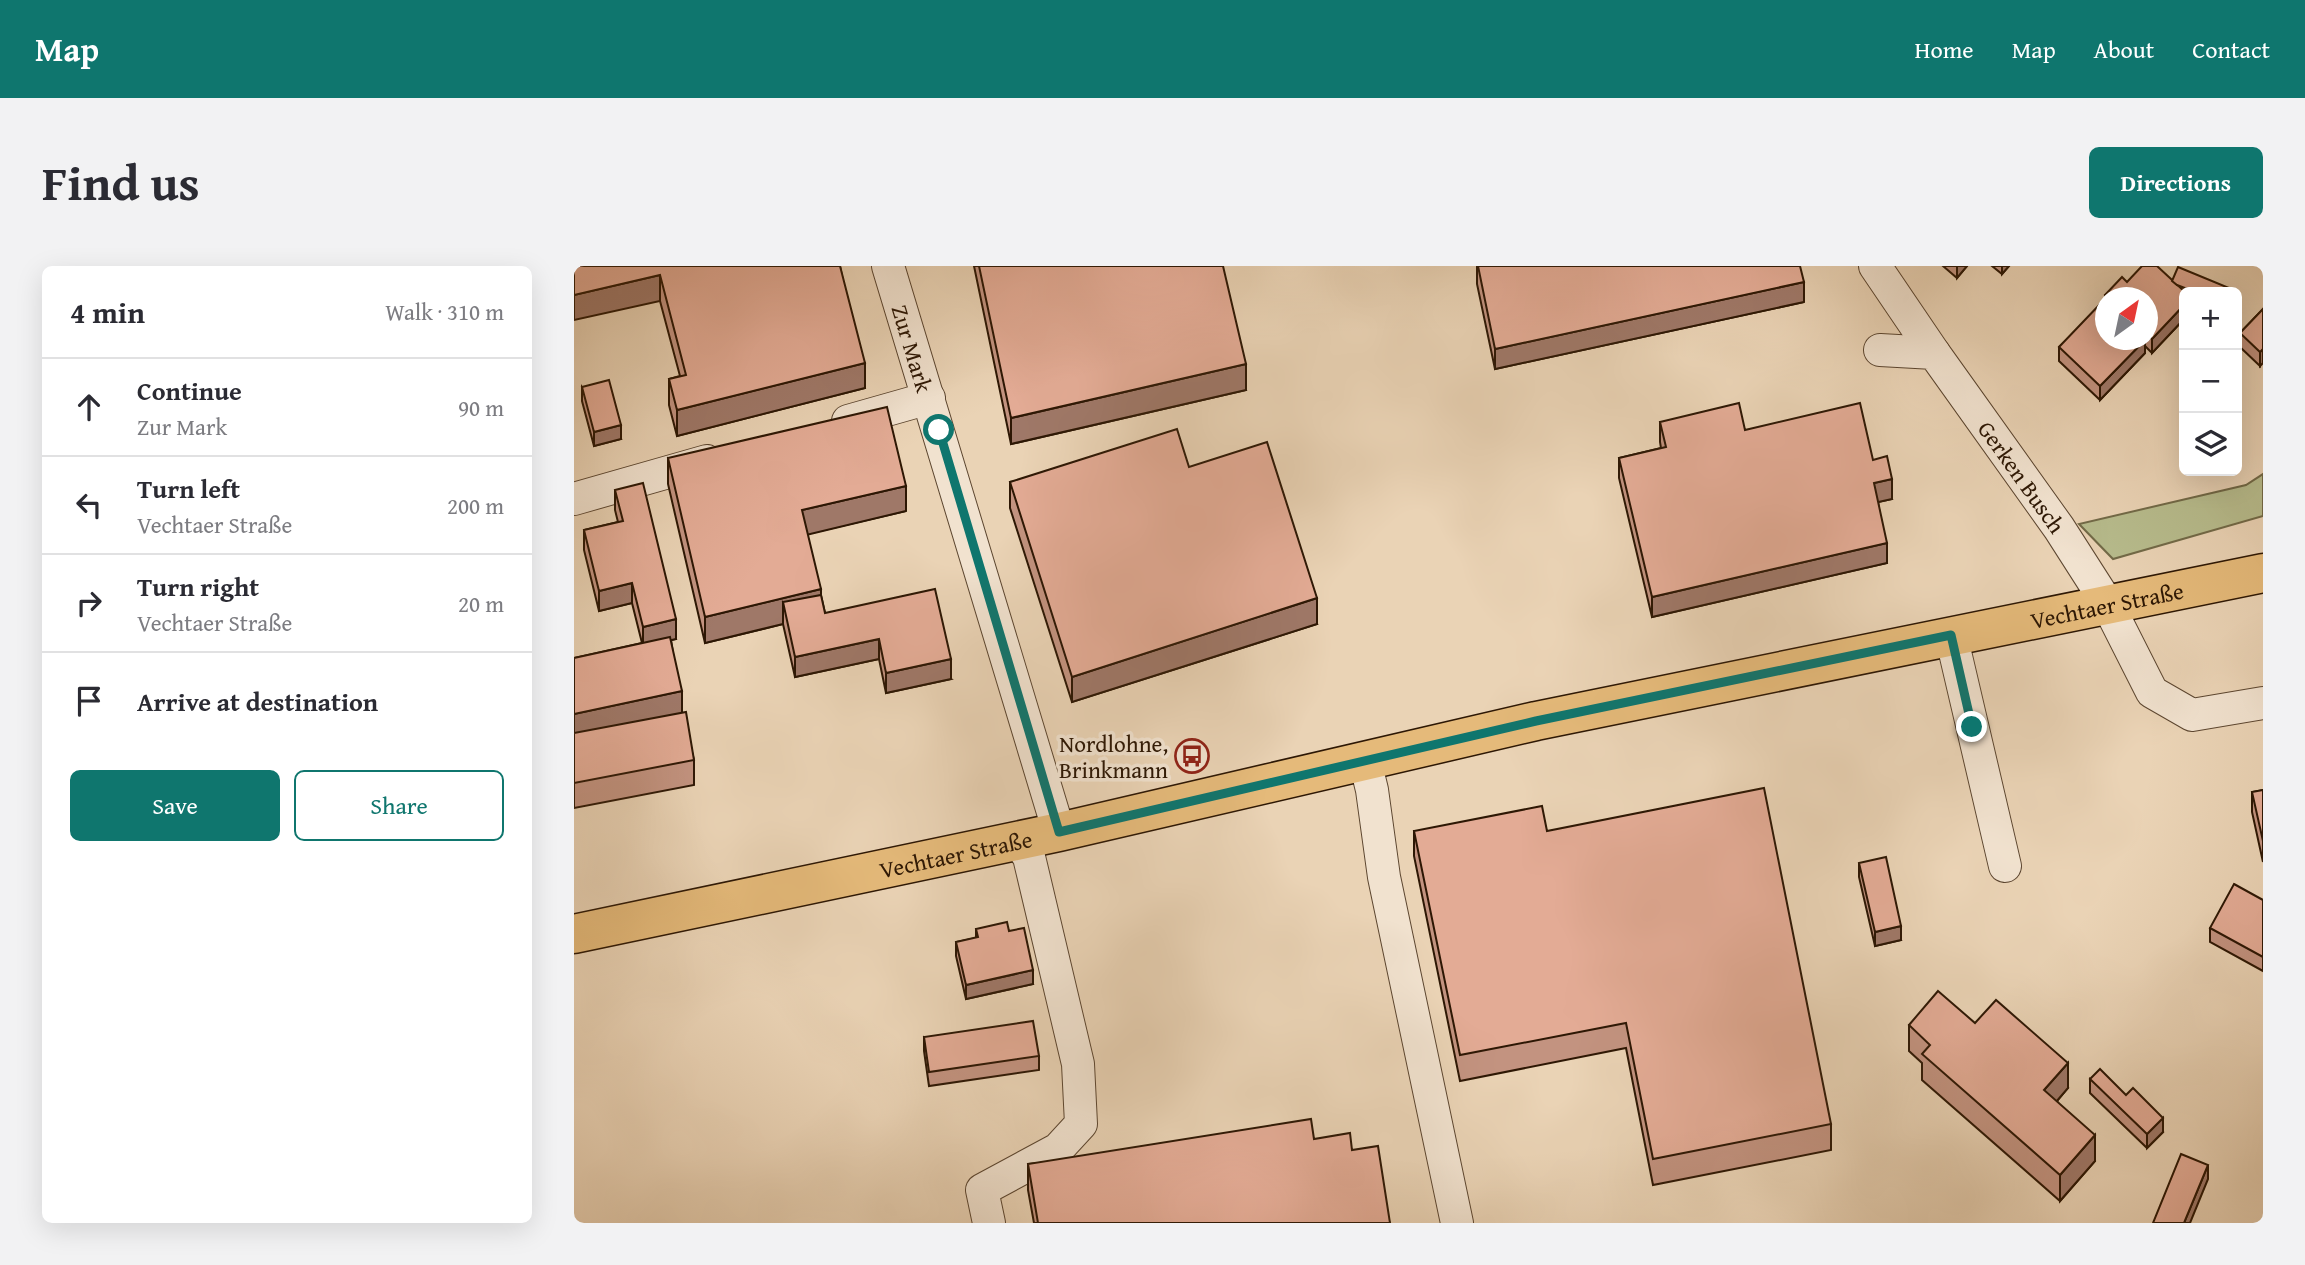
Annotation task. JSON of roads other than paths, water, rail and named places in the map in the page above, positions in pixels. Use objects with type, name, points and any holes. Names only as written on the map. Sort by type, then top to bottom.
[{"type":"main road","name":"Vechtaer Straße","points":[[574,934],[1059,832],[1536,721],[2263,573]]},
{"type":"street","name":"Zur Mark","points":[[888,266],[1059,832]]},
{"type":"street","name":"Gerken Busch","points":[[1875,266],[2059,528],[2108,603],[2152,692],[2192,715],[2263,703]]},
{"type":"street","points":[[1880,350],[1934,353]]},
{"type":"street","points":[[824,428],[929,398]]},
{"type":"street","points":[[574,499],[732,454]]},
{"type":"street","points":[[1951,635],[2005,866]]},
{"type":"street","points":[[1365,761],[1372,790],[1384,877],[1457,1223]]},
{"type":"street","points":[[989,1223],[982,1191],[1058,1149],[1082,1124],[1079,1064],[1029,857],[1018,841]]},
{"type":"place","name":"Nordlohne, Brinkmann","points":[[1192,756]]}]
